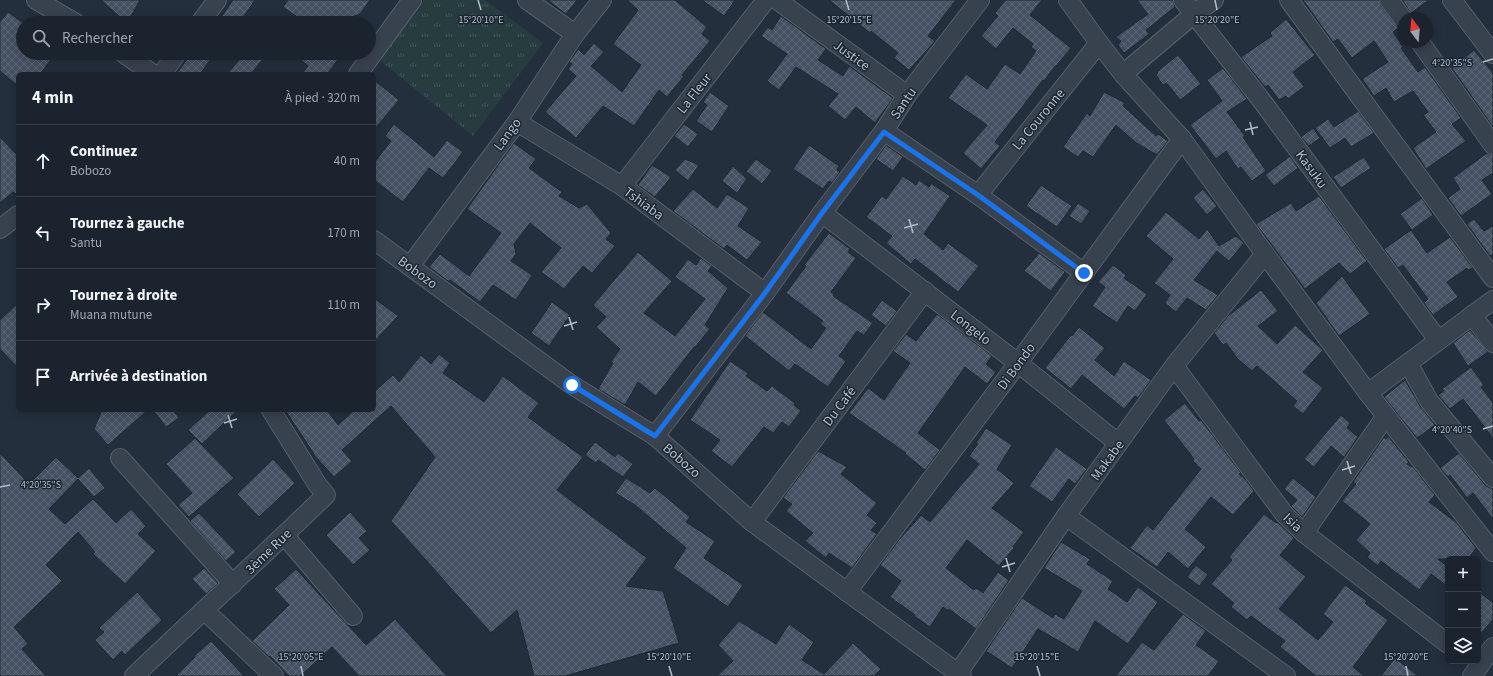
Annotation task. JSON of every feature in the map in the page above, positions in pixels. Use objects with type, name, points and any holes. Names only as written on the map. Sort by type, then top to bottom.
[{"type":"street","points":[[36,0],[64,16]]},
{"type":"street","points":[[205,16],[217,0]]},
{"type":"street","points":[[376,49],[412,0]]},
{"type":"street","points":[[527,0],[574,34]]},
{"type":"street","name":"Lango","points":[[410,266],[517,122],[574,34],[602,0]]},
{"type":"street","name":"La Fleur","points":[[622,186],[766,0]]},
{"type":"street","name":"Justice","points":[[777,0],[907,95]]},
{"type":"street","name":"Santu","points":[[655,436],[765,293],[822,213],[884,132],[907,95],[980,0]]},
{"type":"street","points":[[1068,0],[1123,74],[1182,140],[1386,416],[1493,552]]},
{"type":"street","name":"Kasuku","points":[[1183,0],[1262,101],[1438,340]]},
{"type":"street","points":[[1123,74],[1194,14],[1214,0]]},
{"type":"street","points":[[1289,0],[1493,278]]},
{"type":"street","points":[[1389,0],[1398,12]]},
{"type":"street","points":[[1452,0],[1493,54]]},
{"type":"street","name":"La Couronne","points":[[978,195],[1099,43]]},
{"type":"street","points":[[1424,48],[1493,145]]},
{"type":"street","points":[[132,60],[150,72]]},
{"type":"street","points":[[164,72],[173,60]]},
{"type":"street","points":[[359,72],[368,60]]},
{"type":"street","name":"Tshiaba","points":[[517,122],[622,186],[765,293]]},
{"type":"street","points":[[884,132],[978,195],[1084,273]]},
{"type":"street","name":"Di Bondo","points":[[848,592],[1182,140]]},
{"type":"street","name":"Longelo","points":[[822,213],[1018,363],[1118,443]]},
{"type":"street","points":[[0,229],[16,217]]},
{"type":"street","name":"Bobozo","points":[[376,241],[572,385],[655,436],[752,522],[960,674]]},
{"type":"street","name":"Makabe","points":[[960,674],[1066,516],[1118,443],[1174,366],[1265,254]]},
{"type":"street","name":"Du Café","points":[[752,522],[925,291]]},
{"type":"street","points":[[1368,392],[1493,300]]},
{"type":"street","points":[[1472,315],[1493,343]]},
{"type":"street","points":[[1408,363],[1429,401],[1493,478]]},
{"type":"street","name":"Isia","points":[[1174,366],[1285,515],[1304,533],[1445,642]]},
{"type":"street","name":"3ème Rue","points":[[134,676],[326,495],[317,484],[272,412]]},
{"type":"street","points":[[1304,533],[1386,416]]},
{"type":"street","points":[[120,458],[233,584]]},
{"type":"street","points":[[1066,516],[1286,676]]},
{"type":"street","points":[[284,536],[354,616]]},
{"type":"street","points":[[204,610],[274,676]]},
{"type":"street","points":[[1474,668],[1493,647]]},
{"type":"green space","points":[[419,0],[485,0],[543,43],[473,136],[377,58]]},
{"type":"building","points":[[101,0],[140,0],[131,16],[119,16]]},
{"type":"building","points":[[233,0],[255,0],[244,16],[222,16]]},
{"type":"building","points":[[288,0],[370,0],[360,14],[355,16],[296,16],[283,7]]},
{"type":"building","points":[[548,0],[577,0],[566,14]]},
{"type":"building","points":[[627,0],[675,0],[707,27],[702,34],[710,41],[682,75],[684,76],[667,97],[659,90],[634,126],[603,106],[576,138],[545,112],[576,76],[568,69],[572,64],[569,62],[578,49],[584,55],[594,43],[604,52],[591,66],[622,92],[641,65],[613,44],[638,10]]},
{"type":"building","points":[[702,0],[735,0],[724,16]]},
{"type":"building","points":[[829,0],[956,0],[928,36],[935,41],[909,70],[894,58],[898,53]]},
{"type":"building","points":[[1006,0],[1042,0],[1030,15],[1071,48],[1044,81],[1043,80],[995,142],[1000,146],[981,169],[963,153],[987,125],[948,98],[966,74],[987,89],[1005,64],[1020,74],[1036,51],[1031,47],[1033,44],[1013,28],[996,49],[981,36],[998,16],[995,13]]},
{"type":"building","points":[[1137,0],[1173,0],[1175,7],[1146,30],[1149,34],[1124,53],[1118,45],[1121,41],[1116,37],[1148,14]]},
{"type":"building","points":[[1303,0],[1379,0],[1381,6],[1397,27],[1397,29],[1393,32],[1397,38],[1397,48],[1401,48],[1418,72],[1425,67],[1461,118],[1452,124],[1466,141],[1426,169],[1413,148],[1436,132],[1423,115],[1428,112],[1413,91],[1394,102],[1386,88],[1374,96],[1362,79],[1388,62],[1374,41],[1352,58],[1338,39],[1333,42]]},
{"type":"building","points":[[1402,0],[1429,0],[1412,12],[1410,12]]},
{"type":"building","points":[[8,12],[16,18],[16,60],[51,60],[42,72],[16,72],[16,84],[0,71],[0,22]]},
{"type":"building","points":[[781,16],[826,49],[818,60],[843,76],[849,66],[893,98],[875,123],[856,107],[845,120],[828,106],[838,94],[796,67],[779,90],[767,81],[787,54],[761,36],[768,27],[772,30]]},
{"type":"building","points":[[1286,19],[1315,55],[1293,72],[1304,87],[1288,99],[1286,96],[1279,100],[1268,85],[1265,87],[1241,57],[1272,36],[1270,33]]},
{"type":"building","points":[[1474,50],[1493,73],[1493,127],[1452,68]]},
{"type":"building","points":[[1178,55],[1201,84],[1180,100],[1166,83],[1163,85],[1156,75],[1158,73],[1157,72]]},
{"type":"building","points":[[187,60],[210,60],[201,72],[178,72]]},
{"type":"building","points":[[239,60],[262,60],[253,72],[229,72]]},
{"type":"building","points":[[301,60],[338,60],[329,72],[304,72],[308,66]]},
{"type":"building","points":[[1223,68],[1247,99],[1227,112],[1245,136],[1243,137],[1266,171],[1252,181],[1241,167],[1238,169],[1226,151],[1216,159],[1190,125],[1222,101],[1207,80]]},
{"type":"building","points":[[376,82],[399,100],[376,128]]},
{"type":"building","points":[[710,92],[729,106],[712,132],[696,121],[707,105],[703,102]]},
{"type":"building","points":[[1104,92],[1125,103],[1123,106],[1156,136],[1158,134],[1168,141],[1157,155],[1135,142],[1116,125],[1093,157],[1083,151],[1078,157],[1063,147],[1087,113],[1090,116]]},
{"type":"building","points":[[1358,111],[1374,133],[1351,147],[1345,138],[1330,148],[1315,128],[1328,119],[1334,127]]},
{"type":"building","points":[[394,124],[434,157],[447,140],[463,152],[443,178],[429,168],[403,202],[376,182],[376,160],[391,141],[385,136]]},
{"type":"building","points":[[684,124],[698,134],[688,147],[674,136]]},
{"type":"building","points":[[1313,128],[1320,138],[1309,146],[1301,137]]},
{"type":"building","points":[[0,137],[16,154],[16,194],[13,192],[0,203]]},
{"type":"building","points":[[514,143],[536,159],[529,168],[562,192],[559,196],[579,208],[587,204],[611,233],[606,239],[615,246],[592,273],[583,266],[564,289],[541,272],[561,248],[530,223],[514,244],[516,254],[511,261],[532,275],[516,300],[493,285],[480,302],[429,267],[440,254],[469,276],[501,233],[467,209]]},
{"type":"building","points":[[809,145],[839,166],[837,170],[840,172],[832,183],[829,181],[823,189],[793,169]]},
{"type":"building","points":[[886,145],[903,157],[893,171],[876,159]]},
{"type":"building","points":[[1487,153],[1493,155],[1493,173],[1482,180],[1492,194],[1461,216],[1448,198],[1460,189],[1453,178]]},
{"type":"building","points":[[1290,156],[1298,168],[1274,186],[1265,175]]},
{"type":"building","points":[[1364,157],[1371,168],[1341,188],[1333,177]]},
{"type":"building","points":[[685,159],[699,165],[688,181],[675,170]]},
{"type":"building","points":[[756,159],[772,171],[762,184],[746,171]]},
{"type":"building","points":[[652,165],[671,177],[655,197],[638,185]]},
{"type":"building","points":[[733,166],[747,179],[737,193],[722,181]]},
{"type":"building","points":[[903,176],[916,185],[919,180],[929,187],[931,183],[950,196],[924,234],[943,250],[948,243],[979,266],[958,292],[915,259],[911,264],[886,243],[892,236],[866,217],[882,196],[886,199]]},
{"type":"building","points":[[1041,185],[1072,206],[1057,227],[1026,206]]},
{"type":"building","points":[[693,189],[717,208],[727,194],[749,208],[738,226],[762,242],[747,260],[727,245],[724,249],[673,211]]},
{"type":"building","points":[[1203,189],[1217,206],[1207,215],[1193,198]]},
{"type":"building","points":[[1319,196],[1367,261],[1350,274],[1339,263],[1305,289],[1256,224],[1291,203],[1296,211]]},
{"type":"building","points":[[1422,198],[1433,215],[1412,230],[1400,214]]},
{"type":"building","points":[[1078,203],[1090,211],[1081,224],[1069,216]]},
{"type":"building","points":[[1166,212],[1199,239],[1207,229],[1219,246],[1236,236],[1244,243],[1229,261],[1217,251],[1194,280],[1218,295],[1206,310],[1187,298],[1176,312],[1165,303],[1170,295],[1154,283],[1173,259],[1146,236]]},
{"type":"building","points":[[1474,219],[1484,231],[1493,226],[1493,255],[1490,256],[1467,224]]},
{"type":"building","points":[[1411,230],[1427,253],[1450,237],[1473,268],[1468,270],[1467,268],[1447,282],[1458,297],[1433,315],[1424,303],[1428,299],[1403,265],[1398,268],[1384,249]]},
{"type":"building","points":[[829,233],[850,249],[848,252],[856,258],[831,292],[834,294],[833,296],[873,323],[864,335],[857,331],[839,356],[846,361],[828,387],[795,364],[789,371],[745,336],[763,312],[811,349],[826,328],[820,324],[823,321],[786,293],[806,266],[804,265]]},
{"type":"building","points":[[638,252],[672,281],[644,313],[675,336],[705,299],[675,277],[688,259],[696,265],[701,258],[712,266],[708,271],[728,288],[705,325],[710,329],[656,396],[638,382],[625,405],[598,389],[613,363],[611,362],[620,349],[596,327],[606,317],[593,305]]},
{"type":"building","points":[[1039,253],[1065,272],[1051,291],[1024,271]]},
{"type":"building","points":[[1113,265],[1126,275],[1124,278],[1147,294],[1135,311],[1128,306],[1117,323],[1092,306],[1105,287],[1098,282]]},
{"type":"building","points":[[1342,276],[1370,314],[1339,336],[1316,303]]},
{"type":"building","points":[[1261,290],[1278,311],[1258,326],[1277,344],[1295,325],[1323,350],[1303,372],[1323,388],[1303,414],[1293,406],[1297,401],[1257,366],[1252,371],[1238,359],[1226,343],[1223,345],[1214,333],[1228,316]]},
{"type":"building","points":[[376,300],[398,316],[376,340]]},
{"type":"building","points":[[882,300],[897,311],[886,326],[871,315]]},
{"type":"building","points":[[552,302],[570,315],[549,346],[531,333]]},
{"type":"building","points":[[16,305],[16,366],[0,349],[0,320]]},
{"type":"building","points":[[937,314],[992,356],[986,364],[996,372],[987,384],[965,367],[918,433],[940,450],[925,470],[905,454],[906,453],[849,413],[868,388],[884,400],[910,363],[893,351],[906,334],[916,341]]},
{"type":"building","points":[[1079,327],[1105,348],[1095,360],[1114,376],[1124,361],[1151,380],[1138,398],[1135,396],[1124,409],[1082,375],[1071,389],[1045,368]]},
{"type":"building","points":[[1470,330],[1488,352],[1468,366],[1453,343]]},
{"type":"building","points":[[439,354],[450,363],[443,373],[484,402],[503,376],[539,403],[528,417],[583,457],[557,490],[647,558],[626,586],[663,591],[679,643],[565,676],[534,676],[517,610],[491,633],[391,521],[435,457],[391,406],[342,450],[352,461],[334,477],[314,455],[286,412],[328,412],[338,425],[352,412],[376,412],[376,390],[393,375],[399,382],[421,355],[431,364]]},
{"type":"building","points":[[730,361],[748,373],[746,376],[767,391],[772,386],[795,403],[794,405],[801,411],[789,427],[782,422],[773,433],[764,427],[732,467],[711,451],[720,440],[690,420]]},
{"type":"building","points":[[1471,367],[1484,385],[1481,387],[1493,403],[1493,438],[1463,399],[1450,409],[1438,395],[1444,391],[1442,389]]},
{"type":"building","points":[[1405,380],[1420,406],[1435,425],[1417,438],[1384,397]]},
{"type":"building","points":[[1185,403],[1199,421],[1201,420],[1241,473],[1239,474],[1246,480],[1254,491],[1233,515],[1211,497],[1185,529],[1206,547],[1188,569],[1168,552],[1157,567],[1130,548],[1147,525],[1153,530],[1201,469],[1193,461],[1194,459],[1164,420]]},
{"type":"building","points":[[101,412],[146,412],[108,445],[94,429]]},
{"type":"building","points":[[155,412],[174,412],[179,418],[166,427]]},
{"type":"building","points":[[208,412],[236,412],[202,444],[188,430]]},
{"type":"building","points":[[1341,415],[1350,423],[1347,428],[1358,437],[1344,457],[1331,446],[1314,467],[1304,459]]},
{"type":"building","points":[[986,428],[1012,445],[997,469],[1014,483],[992,508],[1024,532],[1013,547],[1014,548],[999,566],[967,540],[946,568],[974,590],[976,588],[983,593],[998,572],[1009,580],[976,629],[949,609],[948,611],[943,607],[930,627],[890,597],[901,581],[880,565],[921,515],[930,522],[979,464],[969,456],[978,444],[976,443]]},
{"type":"building","points":[[1388,436],[1409,462],[1407,464],[1414,468],[1435,495],[1429,502],[1457,523],[1476,548],[1470,556],[1445,556],[1445,559],[1438,559],[1445,565],[1445,585],[1431,574],[1419,590],[1381,561],[1378,566],[1367,557],[1370,553],[1356,540],[1370,524],[1342,501],[1356,484],[1353,482],[1384,437],[1386,439]]},
{"type":"building","points":[[195,438],[234,478],[189,517],[178,505],[192,493],[166,464]]},
{"type":"building","points":[[595,442],[615,457],[618,453],[633,464],[623,477],[598,460],[596,463],[585,455]]},
{"type":"building","points":[[1056,447],[1087,469],[1075,484],[1069,479],[1052,502],[1029,486]]},
{"type":"building","points":[[818,451],[847,467],[841,474],[877,503],[867,515],[877,523],[871,530],[877,534],[852,568],[829,553],[826,558],[805,541],[813,533],[786,511],[792,504],[783,498]]},
{"type":"building","points":[[0,453],[29,484],[56,457],[78,478],[89,468],[105,488],[94,497],[78,479],[49,509],[65,524],[93,499],[116,523],[131,509],[146,526],[138,534],[156,551],[125,584],[93,554],[95,552],[78,532],[46,565],[62,581],[14,627],[28,644],[22,649],[46,676],[0,676]]},
{"type":"building","points":[[1459,453],[1485,485],[1489,488],[1493,488],[1493,519],[1473,493],[1467,498],[1450,475],[1448,477],[1440,468]]},
{"type":"building","points":[[273,459],[295,483],[259,517],[237,494]]},
{"type":"building","points":[[626,478],[650,493],[655,488],[690,517],[686,522],[715,541],[704,558],[743,585],[728,607],[673,568],[686,548],[635,505],[615,493]]},
{"type":"building","points":[[1293,478],[1316,497],[1302,517],[1291,506],[1297,500],[1284,489]]},
{"type":"building","points":[[350,512],[367,531],[359,538],[370,550],[353,565],[326,535]]},
{"type":"building","points":[[199,513],[236,552],[226,561],[190,521]]},
{"type":"building","points":[[1264,514],[1276,523],[1277,522],[1294,538],[1280,555],[1306,577],[1279,609],[1318,640],[1333,622],[1323,614],[1345,585],[1367,601],[1365,603],[1388,620],[1353,667],[1364,676],[1316,676],[1280,647],[1285,641],[1251,616],[1247,620],[1231,607],[1234,603],[1211,584],[1232,560],[1229,557]]},
{"type":"building","points":[[1061,542],[1090,559],[1087,564],[1113,581],[1108,589],[1127,602],[1138,587],[1158,602],[1128,644],[1095,621],[1078,652],[1038,629],[1012,668],[986,651],[1022,598],[1053,618],[1055,614],[1064,619],[1082,591],[1044,568]]},
{"type":"building","points":[[1196,565],[1208,575],[1199,586],[1187,577]]},
{"type":"building","points":[[204,568],[218,583],[206,594],[192,579]]},
{"type":"building","points":[[296,569],[366,645],[395,619],[447,676],[359,676],[332,647],[300,676],[289,676],[270,656],[269,657],[252,641],[289,605],[274,589]]},
{"type":"building","points":[[137,592],[162,620],[125,655],[122,651],[113,660],[95,640],[104,632],[99,628]]},
{"type":"building","points":[[1481,593],[1493,603],[1493,619],[1481,633]]},
{"type":"building","points":[[1183,614],[1206,631],[1196,645],[1219,661],[1208,676],[1116,676],[1142,642],[1154,650]]},
{"type":"building","points":[[739,621],[776,644],[789,624],[814,642],[802,660],[824,674],[853,643],[881,669],[874,676],[717,676],[733,661],[718,645]]},
{"type":"building","points":[[211,641],[244,676],[176,676],[195,657],[194,656]]},
{"type":"building","points":[[1395,658],[1418,676],[1381,676]]},
{"type":"route","points":[[572,385],[655,436],[765,293],[822,213],[884,132],[978,195],[1084,273]]}]
